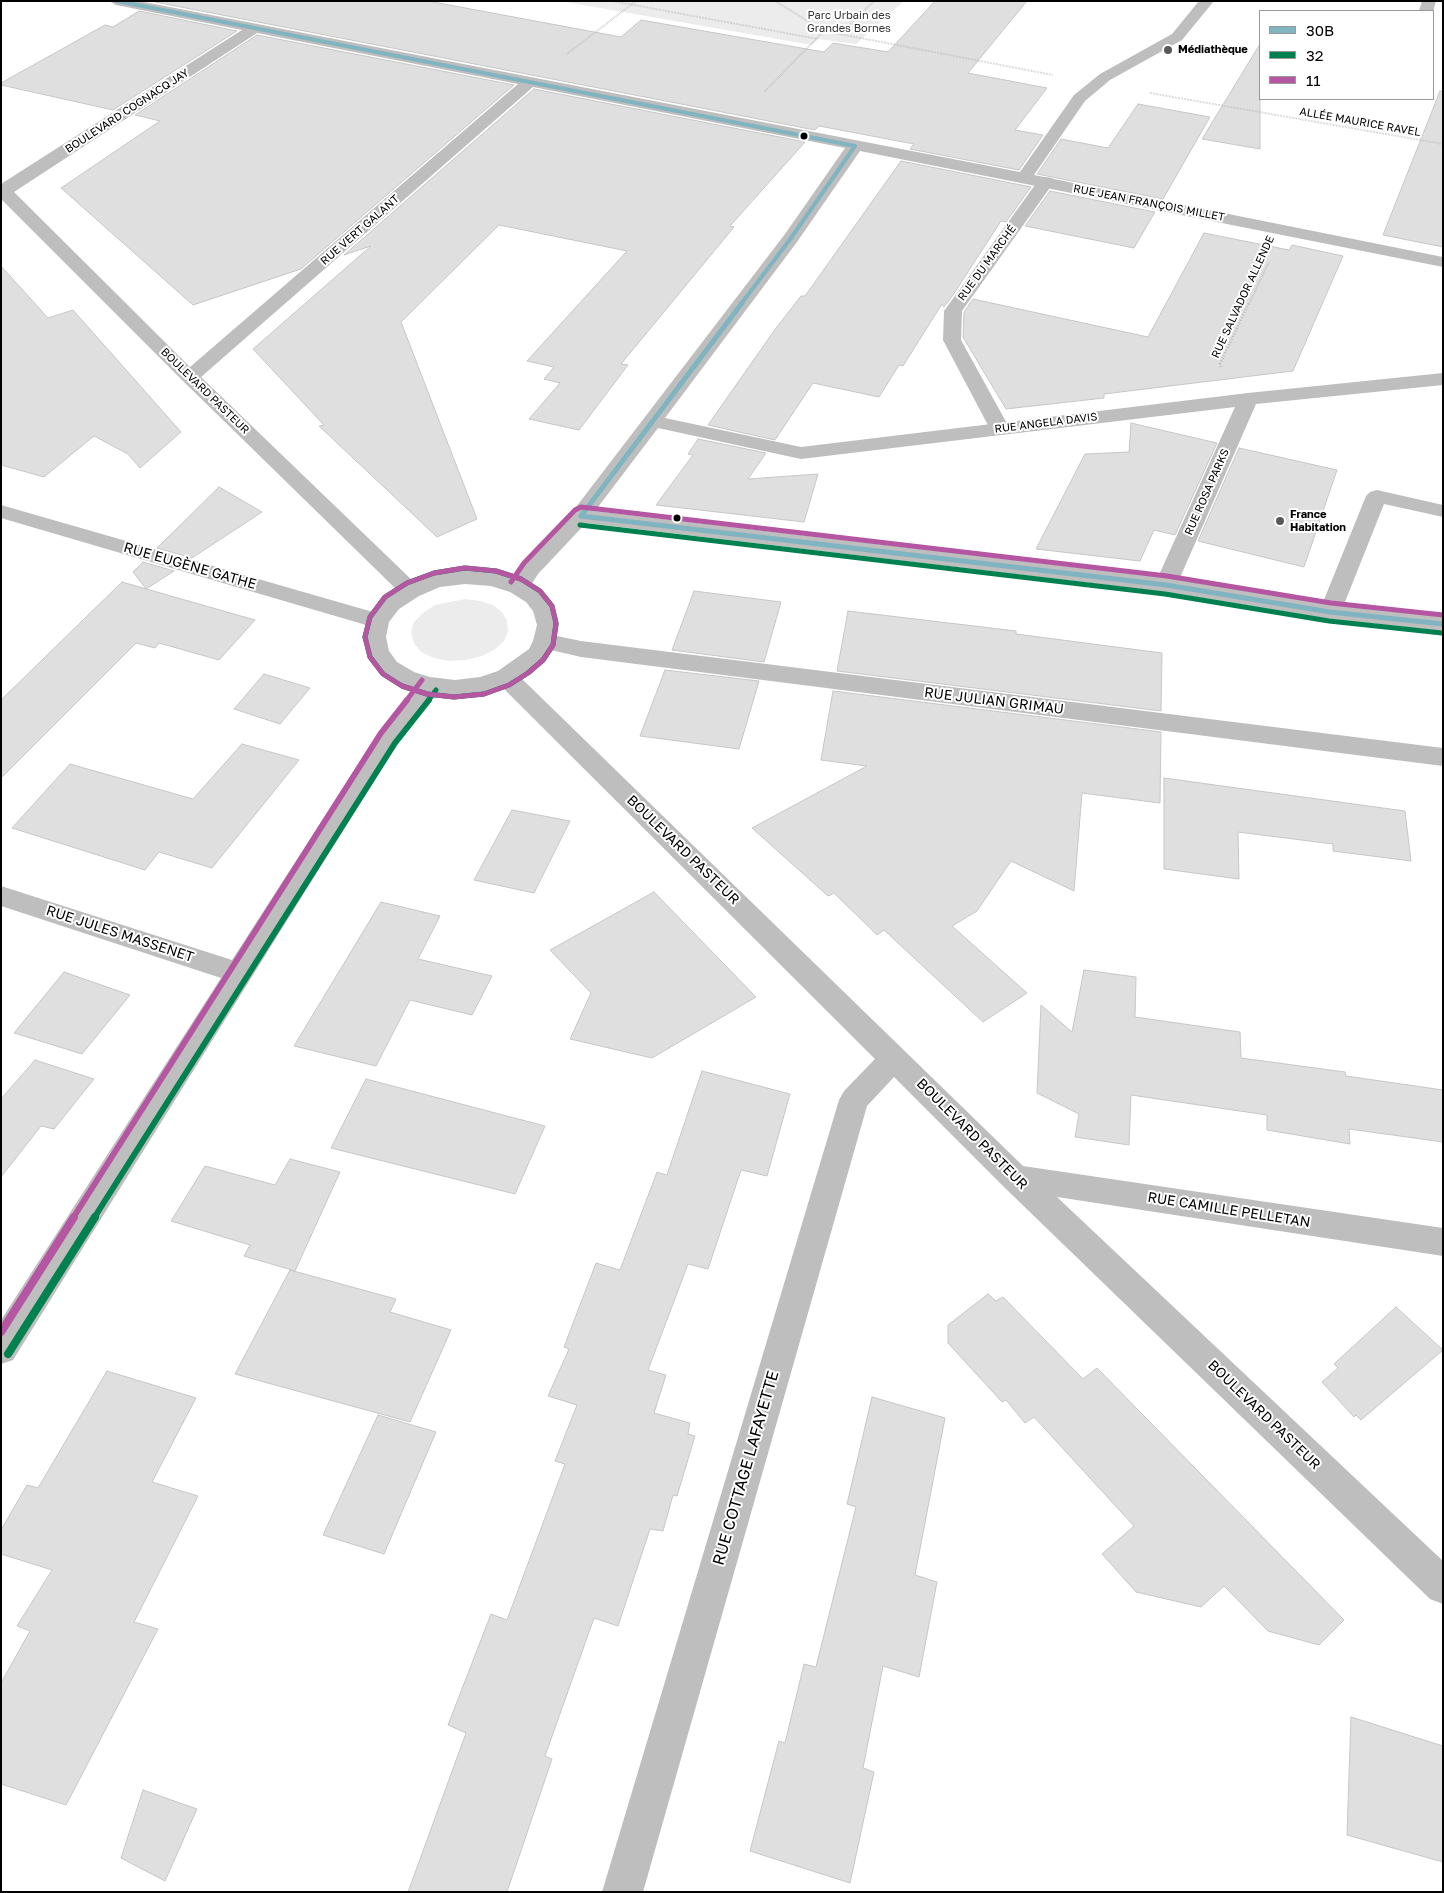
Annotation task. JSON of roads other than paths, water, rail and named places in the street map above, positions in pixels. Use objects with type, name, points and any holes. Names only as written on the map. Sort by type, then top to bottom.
[{"type":"street","name":"RUE JEAN FRANÇOIS MILLET","points":[[116,1],[1046,182],[1443,262]]},
{"type":"street","points":[[1024,178],[1079,98],[1105,77],[1177,37],[1207,1]]},
{"type":"street","name":"BOULEVARD COGNACQ JAY","points":[[2,191],[253,28]]},
{"type":"street","name":"RUE VERT GALANT","points":[[190,377],[530,82]]},
{"type":"street","points":[[518,586],[530,569],[581,516],[791,238],[855,146]]},
{"type":"street","name":"RUE DU MARCHÉ","points":[[1000,429],[952,340],[953,311],[1046,182]]},
{"type":"street","name":"BOULEVARD PASTEUR","points":[[2,191],[190,377],[411,591]]},
{"type":"street","name":"RUE ANGELA DAVIS","points":[[652,421],[801,453],[1239,400],[1443,379]]},
{"type":"street","name":"RUE ROSA PARKS","points":[[1166,585],[1239,400]]},
{"type":"street","points":[[1330,612],[1377,496],[1443,511]]},
{"type":"street","name":"RUE EUGÈNE GATHE","points":[[1,511],[378,620]]},
{"type":"street","points":[[581,516],[1166,585],[1330,612],[1443,624]]},
{"type":"street","points":[[465,577],[493,579],[518,586],[534,597],[544,610],[548,625],[545,641],[537,654],[506,677],[473,686],[455,688],[429,685],[406,678],[389,667],[378,653],[374,637],[378,620],[391,604],[411,591],[436,581],[465,577]]},
{"type":"street","name":"RUE JULIAN GRIMAU","points":[[545,641],[581,649],[1443,757]]},
{"type":"street","name":"BOULEVARD PASTEUR","points":[[506,677],[1015,1178],[1443,1586]]},
{"type":"street","points":[[1,1349],[388,738],[429,685]]},
{"type":"street","name":"RUE JULES MASSENET","points":[[1,896],[238,973]]},
{"type":"street","name":"RUE COTTAGE LAFAYETTE","points":[[622,1892],[854,1100],[894,1058]]},
{"type":"street","name":"RUE CAMILLE PELLETAN","points":[[1015,1178],[1443,1242]]},
{"type":"place","name":"Médiathèque","points":[[1168,50]]},
{"type":"place","name":"France Habitation","points":[[1280,521]]},
{"type":"park label","name":"Parc Urbain des Grandes Bornes","points":[[849,22]]}]
